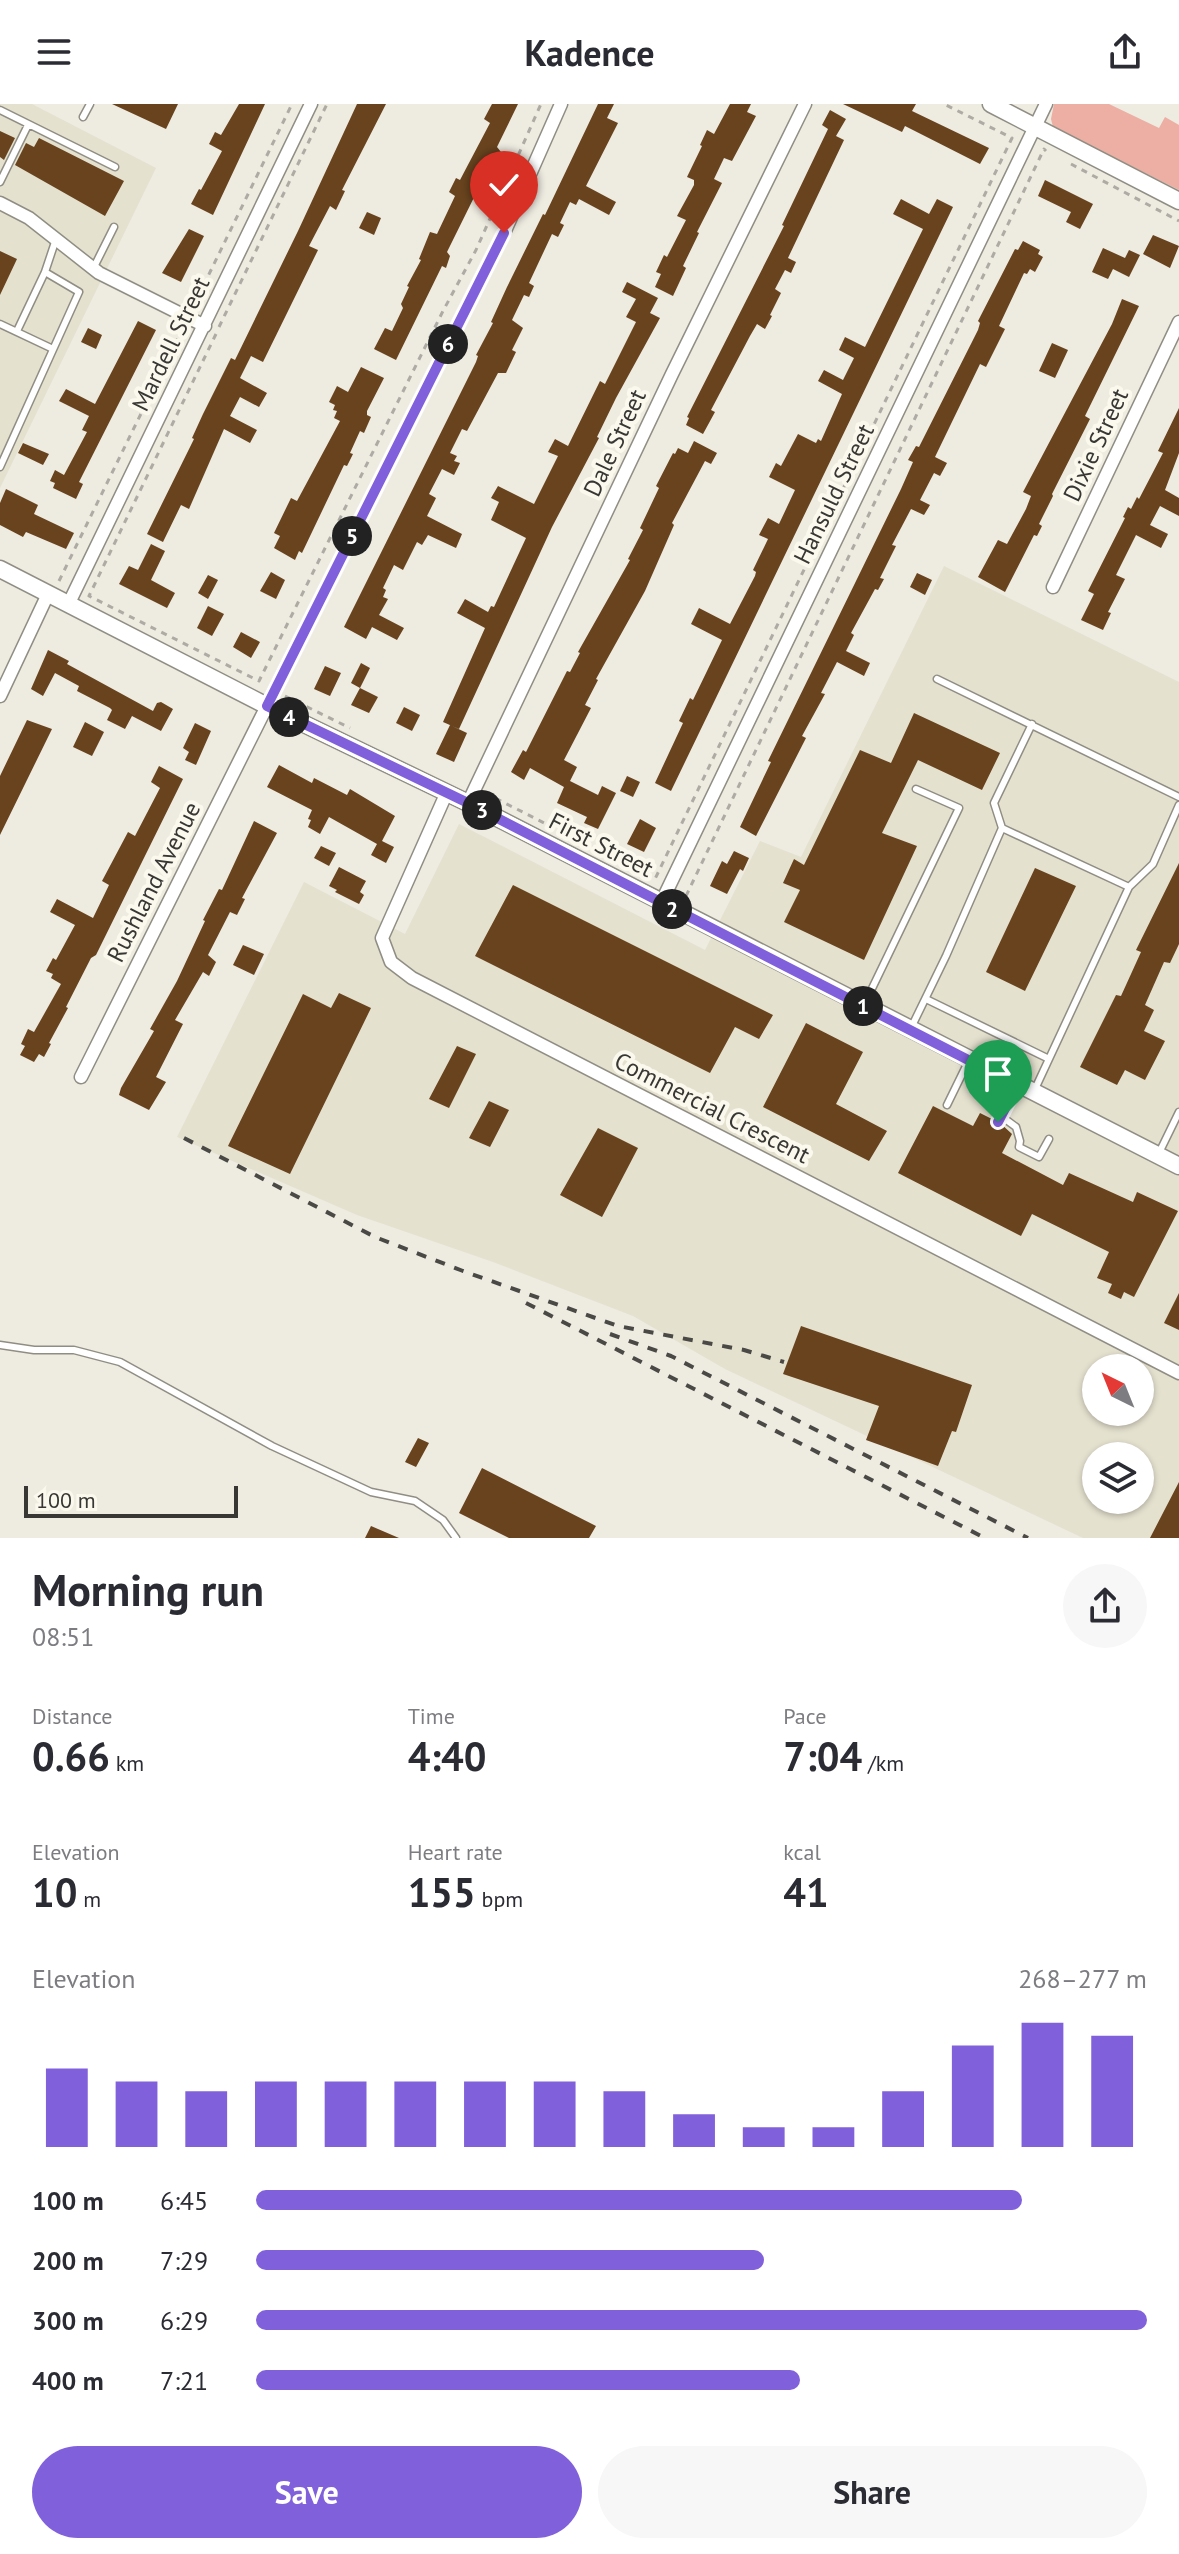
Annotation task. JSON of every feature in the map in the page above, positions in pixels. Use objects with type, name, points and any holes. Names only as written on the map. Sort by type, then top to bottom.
[{"type":"street","name":"Mardell Street","points":[[69,603],[311,104]]},
{"type":"street","name":"Rushland Avenue","points":[[81,1077],[504,233],[561,104]]},
{"type":"street","name":"Dale Street","points":[[468,803],[672,374],[805,104]]},
{"type":"street","points":[[991,104],[1179,201]]},
{"type":"street","name":"Hansuld Street","points":[[661,903],[1046,104]]},
{"type":"street","points":[[0,203],[29,218],[93,269],[205,326]]},
{"type":"street","name":"Dixie Street","points":[[1053,587],[1179,322]]},
{"type":"street","name":"First Street","points":[[0,569],[54,588],[69,603],[267,706],[447,792],[1179,1166]]},
{"type":"street","points":[[0,696],[54,588]]},
{"type":"street","name":"Commercial Crescent","points":[[447,792],[382,938],[391,962],[412,978],[1179,1373]]},
{"type":"lane","points":[[83,117],[90,104]]},
{"type":"lane","points":[[0,110],[115,167]]},
{"type":"lane","points":[[0,182],[28,125]]},
{"type":"lane","points":[[93,269],[114,227]]},
{"type":"lane","points":[[17,331],[45,272],[56,239]]},
{"type":"lane","points":[[0,467],[79,292],[45,272]]},
{"type":"lane","points":[[0,324],[53,349]]},
{"type":"lane","points":[[937,679],[1179,797]]},
{"type":"lane","points":[[910,1030],[1002,828],[994,803],[1032,724]]},
{"type":"lane","points":[[864,1007],[959,808],[916,789]]},
{"type":"lane","points":[[1033,1093],[1129,887],[1153,864],[1179,805]]},
{"type":"lane","points":[[1002,828],[1129,887]]},
{"type":"lane","points":[[926,999],[1049,1059]]},
{"type":"lane","points":[[947,1105],[969,1060]]},
{"type":"lane","points":[[1017,1085],[999,1119],[1016,1127],[1019,1147]]},
{"type":"lane","points":[[1157,1156],[1179,1112]]},
{"type":"lane","points":[[1008,1141],[1039,1157],[1049,1139]]},
{"type":"lane","points":[[0,1345],[34,1350],[74,1350],[120,1362],[272,1446],[371,1492],[415,1501],[443,1520],[456,1538]]},
{"type":"path","points":[[193,307],[292,104]]},
{"type":"path","points":[[327,104],[89,596],[259,681],[476,250],[541,104]]},
{"type":"path","points":[[485,793],[655,879],[1012,138],[944,104]]},
{"type":"path","points":[[698,902],[685,896],[1044,149],[1057,157]]},
{"type":"path","points":[[1071,164],[1179,221]]},
{"type":"path","points":[[54,588],[184,327]]},
{"type":"shaded area","points":[[0,104],[32,104],[156,168],[0,488]]},
{"type":"shaded area","points":[[1054,104],[1109,104],[1159,128],[1165,117],[1179,125],[1179,190],[1053,127]]},
{"type":"shaded area","points":[[944,566],[1179,682],[1179,1538],[1083,1538],[725,1369],[633,1316],[493,1262],[357,1215],[177,1137],[304,882],[405,934],[459,824],[705,950],[760,841],[801,857]]},
{"type":"building","points":[[112,104],[178,104],[166,129]]},
{"type":"building","points":[[239,104],[265,104],[213,215],[191,204],[222,151],[209,144],[215,132],[221,135]]},
{"type":"building","points":[[357,104],[386,104],[342,190],[345,191],[336,210],[330,206],[309,246],[318,250],[263,362],[251,356],[240,378],[267,393],[259,407],[240,397],[230,416],[257,430],[250,443],[224,429],[189,509],[181,505],[163,542],[147,534],[194,439],[203,414],[231,358],[235,360],[298,231]]},
{"type":"building","points":[[492,104],[518,104],[497,147],[501,152],[495,162],[492,161],[447,252],[450,256],[446,268],[442,266],[396,360],[374,349],[385,328],[392,331],[430,232],[437,234],[455,196],[449,192],[456,178],[460,180],[490,123],[484,119]]},
{"type":"building","points":[[598,104],[614,104],[607,118],[618,123],[586,186],[616,202],[609,215],[579,199],[576,205],[570,202],[560,223],[564,225],[558,237],[552,234],[529,283],[534,286],[529,297],[524,295],[512,320],[523,328],[512,350],[516,352],[506,373],[498,373],[467,431],[462,429],[450,453],[457,456],[454,461],[460,463],[454,475],[442,469],[429,494],[436,498],[427,516],[462,534],[456,548],[428,535],[422,545],[417,542],[403,570],[394,565],[383,588],[386,590],[383,597],[388,599],[379,615],[404,628],[397,640],[372,627],[366,639],[344,627],[476,362],[476,355],[507,287]]},
{"type":"building","points":[[730,104],[751,104],[747,112],[756,116],[732,161],[724,158],[714,179],[722,183],[697,232],[673,296],[655,287],[661,274],[656,272],[686,220],[677,216],[694,185],[694,180],[687,177],[700,145],[707,130],[714,134]]},
{"type":"building","points":[[843,104],[916,104],[912,111],[989,148],[980,164],[905,126],[902,132]]},
{"type":"building","points":[[830,110],[846,119],[836,136],[844,140],[788,258],[796,262],[791,273],[785,270],[775,289],[781,293],[772,316],[765,329],[757,324],[711,410],[715,412],[703,434],[686,425],[687,417],[784,226],[828,129],[822,125]]},
{"type":"building","points":[[0,131],[15,138],[4,160],[0,157]]},
{"type":"building","points":[[39,138],[124,181],[105,216],[15,165],[26,143],[34,147]]},
{"type":"building","points":[[1045,180],[1093,204],[1080,229],[1066,222],[1071,212],[1038,196]]},
{"type":"building","points":[[901,199],[929,214],[937,199],[953,207],[671,791],[655,783],[683,723],[679,721],[690,698],[693,700],[722,640],[691,624],[699,608],[730,624],[755,576],[753,570],[768,539],[759,535],[768,518],[779,524],[795,490],[769,477],[776,463],[781,466],[798,434],[816,443],[818,439],[821,441],[842,394],[818,381],[824,370],[843,380],[854,358],[839,350],[845,337],[865,347],[923,229],[893,214]]},
{"type":"building","points":[[367,212],[381,218],[374,235],[359,228]]},
{"type":"building","points":[[189,229],[204,236],[181,282],[162,273]]},
{"type":"building","points":[[1153,235],[1179,246],[1170,268],[1143,254]]},
{"type":"building","points":[[1023,241],[1040,250],[1038,254],[1043,257],[1035,272],[1030,269],[1027,274],[1024,273],[999,326],[1005,329],[986,367],[980,364],[935,457],[947,463],[940,476],[934,473],[920,500],[930,505],[924,515],[911,509],[892,545],[896,546],[880,578],[884,579],[878,590],[875,589],[851,633],[854,635],[846,651],[870,663],[864,676],[837,662],[821,693],[825,694],[802,736],[806,738],[756,836],[740,827],[771,762],[768,761],[901,489],[913,462],[908,460],[916,446],[919,447],[978,330],[978,321],[1015,249],[1018,250]]},
{"type":"building","points":[[1103,248],[1125,258],[1129,250],[1140,255],[1129,277],[1113,269],[1108,279],[1092,272]]},
{"type":"building","points":[[0,251],[17,259],[0,295]]},
{"type":"building","points":[[627,282],[658,298],[650,313],[660,318],[552,527],[459,729],[443,722],[485,628],[457,613],[465,599],[488,612],[491,606],[494,607],[526,538],[491,520],[499,502],[491,498],[498,486],[534,504],[558,456],[548,452],[555,439],[568,446],[600,381],[605,384],[636,322],[626,317],[636,299],[622,292]]},
{"type":"building","points":[[1122,299],[1139,306],[1085,416],[1090,419],[1052,494],[1039,524],[1042,526],[1037,536],[1034,535],[1005,592],[978,577],[998,540],[1007,544],[1026,509],[1031,496],[1023,492],[1112,324]]},
{"type":"building","points":[[138,321],[156,330],[79,482],[83,484],[76,499],[53,488],[55,483],[50,481],[55,470],[64,475],[87,432],[82,430],[89,416],[59,401],[66,389],[95,404]]},
{"type":"building","points":[[88,328],[102,335],[96,349],[81,342]]},
{"type":"building","points":[[1052,343],[1068,350],[1055,378],[1039,371]]},
{"type":"building","points":[[361,367],[384,378],[367,411],[371,417],[364,433],[360,431],[347,466],[344,465],[302,553],[299,551],[295,560],[274,548],[280,536],[274,533],[291,498],[297,501],[340,421],[334,418],[337,411],[333,410],[335,405],[329,402],[337,386],[348,392]]},
{"type":"building","points":[[1179,408],[1179,453],[1165,490],[1179,498],[1179,516],[1160,506],[1150,525],[1168,534],[1161,548],[1136,535],[1116,575],[1125,579],[1108,612],[1111,613],[1103,630],[1081,620],[1094,594],[1088,591],[1128,507],[1131,509],[1137,497],[1139,499],[1163,453],[1158,451]]},
{"type":"building","points":[[694,441],[717,453],[711,464],[705,461],[672,523],[674,525],[645,591],[596,679],[585,705],[591,708],[564,760],[577,767],[570,781],[598,795],[602,786],[616,793],[598,829],[584,823],[587,817],[557,803],[564,787],[530,768],[524,780],[511,772],[523,750],[526,752],[567,671],[570,672],[630,560],[643,530],[640,528],[659,488],[656,486],[673,453],[678,448],[688,453]]},
{"type":"building","points":[[23,443],[49,454],[43,465],[18,453]]},
{"type":"building","points":[[6,489],[38,505],[34,514],[74,533],[66,549],[26,532],[23,537],[0,525],[0,503]]},
{"type":"building","points":[[151,544],[165,551],[151,580],[175,593],[167,608],[119,584],[129,566],[138,570]]},
{"type":"building","points":[[271,572],[285,580],[276,599],[260,591]]},
{"type":"building","points":[[917,573],[932,580],[925,595],[910,587]]},
{"type":"building","points":[[208,575],[218,580],[208,599],[198,593]]},
{"type":"building","points":[[208,606],[224,614],[212,636],[197,628]]},
{"type":"building","points":[[241,632],[260,642],[251,658],[233,647]]},
{"type":"building","points":[[48,650],[69,661],[67,664],[153,711],[161,702],[173,709],[161,731],[132,716],[125,729],[107,720],[112,710],[110,708],[77,691],[79,686],[55,673],[43,696],[31,689]]},
{"type":"building","points":[[361,663],[370,668],[360,688],[351,683]]},
{"type":"building","points":[[325,666],[341,673],[330,696],[314,689]]},
{"type":"building","points":[[360,688],[378,697],[369,713],[351,705]]},
{"type":"building","points":[[404,707],[420,715],[412,731],[396,723]]},
{"type":"building","points":[[914,713],[1000,753],[982,790],[918,760],[882,833],[917,846],[864,960],[784,922],[800,890],[783,883],[794,859],[804,865],[860,750],[891,763]]},
{"type":"building","points":[[27,720],[52,729],[0,835],[0,776]]},
{"type":"building","points":[[85,722],[104,732],[92,756],[73,747]]},
{"type":"building","points":[[195,723],[211,731],[196,765],[185,760],[189,752],[183,748]]},
{"type":"building","points":[[450,725],[467,733],[454,762],[436,754]]},
{"type":"building","points":[[279,765],[312,783],[314,778],[347,795],[350,789],[395,816],[382,841],[394,847],[386,863],[371,855],[377,844],[329,817],[320,834],[308,827],[312,810],[267,787]]},
{"type":"building","points":[[159,766],[183,779],[96,955],[91,958],[66,1007],[51,1044],[44,1057],[39,1054],[34,1062],[20,1055],[25,1046],[21,1044],[28,1029],[34,1032],[61,984],[46,971],[53,958],[56,960],[75,925],[50,912],[57,899],[93,918],[109,885],[102,881],[128,832],[135,836],[160,788],[151,782]]},
{"type":"building","points":[[627,776],[640,782],[633,797],[620,791]]},
{"type":"building","points":[[640,819],[656,828],[644,852],[627,844]]},
{"type":"building","points":[[254,821],[277,833],[242,898],[245,899],[237,915],[230,912],[208,955],[216,962],[209,976],[203,972],[175,1020],[183,1024],[156,1077],[166,1082],[149,1110],[119,1095],[121,1088],[154,1031],[150,1029],[177,981],[203,920],[219,889],[222,890]]},
{"type":"building","points":[[321,846],[336,853],[329,866],[314,858]]},
{"type":"building","points":[[734,851],[749,858],[727,894],[710,886],[722,861],[727,864]]},
{"type":"building","points":[[1179,863],[1179,944],[1170,963],[1164,962],[1145,1005],[1154,1010],[1144,1031],[1165,1041],[1145,1080],[1125,1070],[1117,1085],[1080,1067],[1116,995],[1121,996],[1141,952],[1136,950]]},
{"type":"building","points":[[339,867],[366,881],[360,892],[364,895],[359,904],[329,886]]},
{"type":"building","points":[[1035,868],[1076,886],[1025,991],[986,972]]},
{"type":"building","points":[[513,885],[773,1015],[759,1039],[735,1027],[710,1073],[475,956]]},
{"type":"building","points":[[243,945],[264,954],[254,975],[233,965]]},
{"type":"building","points":[[339,993],[371,1008],[290,1174],[228,1146],[303,994],[331,1008]]},
{"type":"building","points":[[806,1023],[863,1052],[836,1104],[887,1131],[869,1161],[763,1107]]},
{"type":"building","points":[[457,1046],[476,1054],[449,1108],[429,1099]]},
{"type":"building","points":[[489,1101],[509,1110],[490,1147],[469,1138]]},
{"type":"building","points":[[933,1106],[973,1126],[980,1113],[1000,1123],[1012,1134],[1002,1153],[1063,1185],[1069,1173],[1133,1202],[1137,1192],[1178,1211],[1134,1297],[1124,1292],[1121,1299],[1108,1293],[1112,1284],[1097,1278],[1109,1252],[1032,1214],[1021,1236],[898,1173]]},
{"type":"building","points":[[598,1128],[638,1148],[602,1217],[560,1195]]},
{"type":"building","points":[[1179,1293],[1179,1330],[1164,1323]]},
{"type":"building","points":[[801,1326],[972,1385],[956,1432],[952,1431],[938,1466],[866,1440],[879,1406],[783,1374]]},
{"type":"building","points":[[418,1438],[429,1443],[416,1467],[405,1462]]},
{"type":"building","points":[[482,1468],[596,1526],[589,1538],[509,1538],[459,1513]]},
{"type":"building","points":[[1179,1482],[1179,1538],[1150,1538]]},
{"type":"building","points":[[371,1526],[399,1538],[365,1538]]},
{"type":"railway","points":[[184,1138],[375,1237],[463,1271],[618,1326],[744,1350],[784,1362]]},
{"type":"railway","points":[[526,1303],[985,1538]]},
{"type":"railway","points":[[610,1334],[671,1356],[1028,1538]]},
{"type":"route","points":[[504,233],[267,706],[468,803],[1017,1085],[998,1122]]}]
